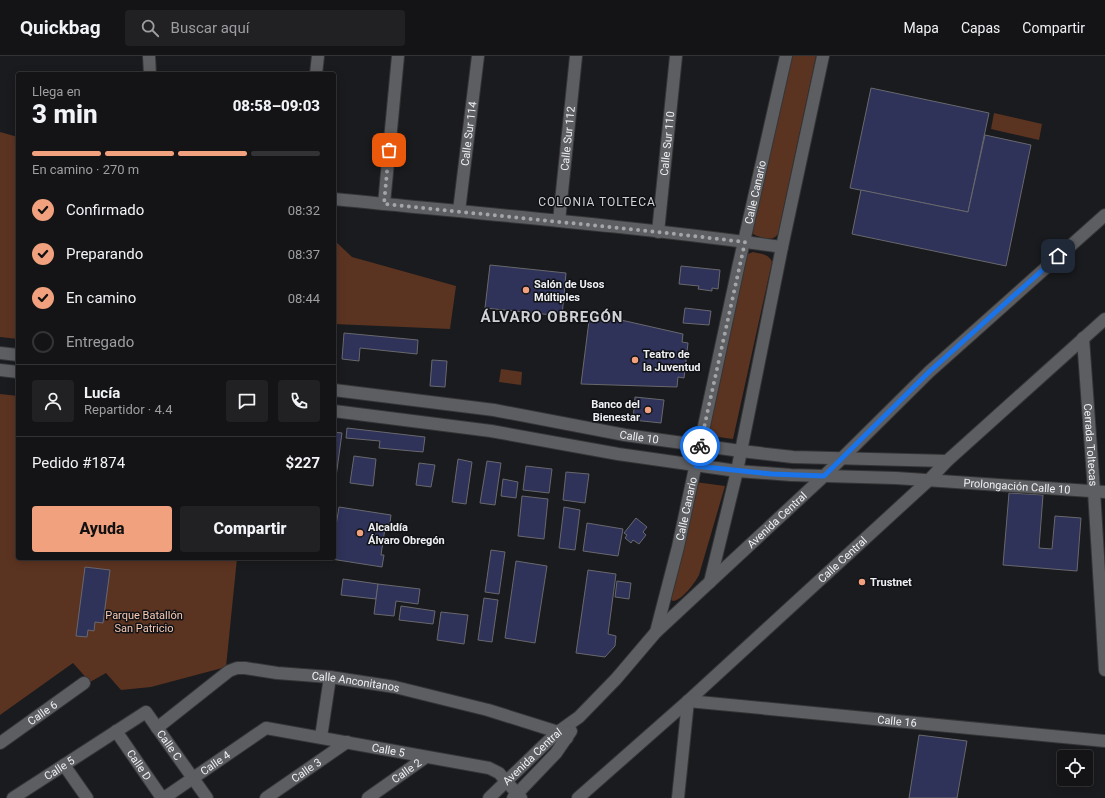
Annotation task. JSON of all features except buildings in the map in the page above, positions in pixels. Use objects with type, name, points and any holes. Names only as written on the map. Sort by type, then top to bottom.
[{"type":"street","points":[[149,56],[150,72]]},
{"type":"street","points":[[316,72],[318,56]]},
{"type":"street","points":[[384,204],[398,56]]},
{"type":"street","name":"Calle Sur 114","points":[[459,211],[478,56]]},
{"type":"street","name":"Calle Sur 112","points":[[559,221],[576,56]]},
{"type":"street","name":"Calle Sur 110","points":[[658,232],[676,56]]},
{"type":"street","name":"Calle Canario","points":[[656,632],[672,572],[696,466],[786,56]]},
{"type":"street","points":[[710,582],[737,471],[782,247],[823,56]]},
{"type":"street","points":[[336,199],[559,221],[782,247]]},
{"type":"street","name":"Avenida Central","points":[[489,798],[507,781],[563,735],[616,679],[656,632],[824,476],[929,372],[1105,215]]},
{"type":"street","name":"Calle Central","points":[[578,798],[688,701],[904,504],[947,461],[1105,319]]},
{"type":"street","name":"Cerrada Toltecas","points":[[1083,338],[1100,492],[1105,670]]},
{"type":"street","points":[[0,353],[16,355]]},
{"type":"street","points":[[0,370],[16,372]]},
{"type":"street","name":"Calle 10","points":[[336,390],[494,410],[625,435],[741,451],[793,457],[947,461]]},
{"type":"street","name":"Calle 10","points":[[336,411],[491,431],[618,454],[737,471],[772,474],[929,480]]},
{"type":"street","points":[[896,478],[903,483],[906,489],[904,504]]},
{"type":"street","name":"Prolongación Calle 10","points":[[929,480],[1100,492]]},
{"type":"street","name":"Calle Anconitanos","points":[[157,728],[229,671],[237,668],[245,668],[277,673],[330,677],[395,687],[488,710],[563,735]]},
{"type":"street","points":[[321,737],[330,677]]},
{"type":"street","name":"Calle 6","points":[[0,743],[84,683]]},
{"type":"street","points":[[678,798],[688,701]]},
{"type":"street","name":"Calle 16","points":[[688,701],[1105,741]]},
{"type":"street","name":"Calle C","points":[[146,712],[207,798]]},
{"type":"street","name":"Calle 5","points":[[16,797],[146,712]]},
{"type":"street","name":"Calle 5","points":[[266,728],[321,737],[426,758],[489,768],[500,773],[517,797]]},
{"type":"street","name":"Calle 4","points":[[163,798],[266,728]]},
{"type":"street","name":"Calle D","points":[[116,731],[163,798]]},
{"type":"street","name":"Avenida Central","points":[[517,797],[556,753],[563,735]]},
{"type":"street","name":"Calle 3","points":[[266,798],[347,742]]},
{"type":"street","name":"Calle 2","points":[[368,798],[426,758]]},
{"type":"street","points":[[64,765],[87,798]]},
{"type":"green space","points":[[788,56],[816,56],[778,234],[774,238],[765,238],[751,232]]},
{"type":"green space","points":[[994,113],[1042,124],[1039,140],[991,129]]},
{"type":"green space","points":[[0,132],[16,136],[16,339],[0,337]]},
{"type":"green space","points":[[336,242],[352,257],[456,286],[450,329],[336,324]]},
{"type":"green space","points":[[753,252],[769,257],[772,262],[733,439],[704,435],[744,257]]},
{"type":"green space","points":[[501,369],[522,372],[521,385],[499,382]]},
{"type":"green space","name":"Parque Batallón San Patricio","points":[[0,394],[16,396],[16,560],[237,560],[226,667],[151,687],[121,690],[106,673],[90,682],[73,663],[0,715]]},
{"type":"green space","points":[[695,482],[725,486],[699,575],[680,598],[673,601],[670,599]]},
{"type":"way so far","points":[[389,150],[384,204],[745,242],[738,268],[700,446]]},
{"type":"place","name":"Salón de Usos Múltiples","points":[[526,290]]},
{"type":"place","name":"Teatro de la Juventud","points":[[635,360]]},
{"type":"place","name":"Banco del Bienestar","points":[[648,410]]},
{"type":"place","name":"Alcaldía Álvaro Obregón","points":[[360,533]]},
{"type":"place","name":"Trustnet","points":[[862,582]]},
{"type":"district","name":"COLONIA TOLTECA","points":[[597,202]]},
{"type":"district","name":"ÁLVARO OBREGÓN","points":[[552,317]]},
{"type":"route","points":[[700,446],[696,466],[772,474],[824,476],[929,372],[1058,256]]}]
